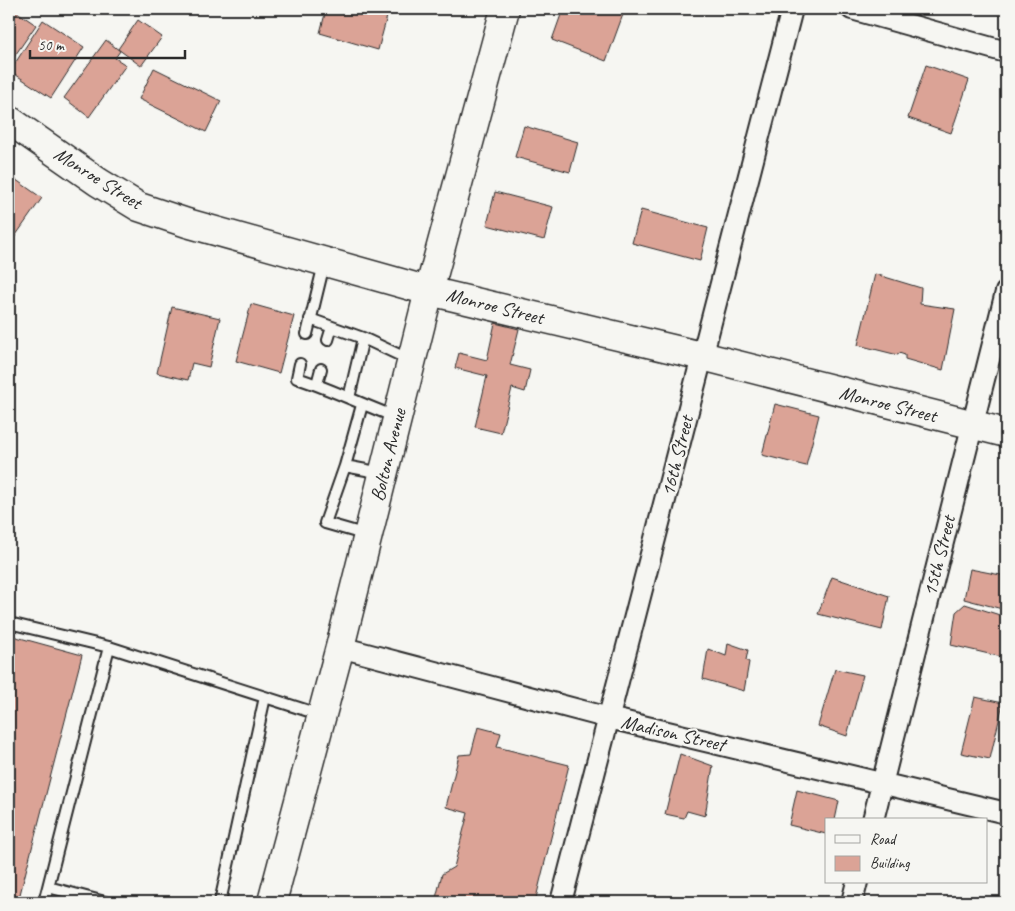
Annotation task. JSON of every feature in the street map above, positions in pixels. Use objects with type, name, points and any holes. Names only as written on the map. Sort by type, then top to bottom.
[{"type":"main road","name":"Bolton Avenue","points":[[272,902],[340,647],[429,291],[505,9]]},
{"type":"main road","name":"Monroe Street","points":[[9,120],[98,182],[139,207],[186,223],[429,291],[702,356],[1006,433]]},
{"type":"street","name":"16th Street","points":[[561,902],[792,9]]},
{"type":"street","points":[[852,9],[1006,52]]},
{"type":"street","name":"15th Street","points":[[873,818],[1006,292]]},
{"type":"street","name":"Madison Street","points":[[340,647],[609,718],[1006,813]]},
{"type":"street","points":[[852,902],[856,884]]},
{"type":"lane","points":[[307,334],[324,263]]},
{"type":"lane","points":[[310,319],[364,338],[412,360]]},
{"type":"lane","points":[[328,340],[332,327]]},
{"type":"lane","points":[[348,398],[364,338]]},
{"type":"lane","points":[[300,364],[297,378],[317,384],[362,405],[398,418]]},
{"type":"lane","points":[[317,384],[321,369]]},
{"type":"lane","points":[[362,405],[345,466],[325,523],[368,536]]},
{"type":"lane","points":[[345,466],[384,474]]},
{"type":"lane","points":[[9,623],[109,647],[322,716]]},
{"type":"lane","points":[[44,902],[109,647]]},
{"type":"lane","points":[[220,902],[265,697]]},
{"type":"lane","points":[[48,887],[105,902]]},
{"type":"building","points":[[309,9],[389,9],[378,50],[320,33],[325,14]]},
{"type":"building","points":[[563,9],[625,9],[606,61],[552,40]]},
{"type":"building","points":[[14,10],[36,25],[9,64],[9,18]]},
{"type":"building","points":[[43,20],[84,47],[51,98],[10,71]]},
{"type":"building","points":[[138,20],[162,37],[141,66],[118,49]]},
{"type":"building","points":[[106,40],[120,51],[115,58],[126,65],[89,117],[64,98]]},
{"type":"building","points":[[926,65],[969,80],[951,133],[908,118]]},
{"type":"building","points":[[154,68],[221,101],[206,132],[139,99]]},
{"type":"building","points":[[524,126],[578,142],[570,172],[515,157]]},
{"type":"building","points":[[9,175],[42,198],[9,245]]},
{"type":"building","points":[[495,192],[553,207],[544,240],[487,225]]},
{"type":"building","points":[[641,210],[708,228],[700,261],[632,243]]},
{"type":"building","points":[[875,274],[921,288],[920,304],[955,309],[943,370],[905,359],[905,355],[899,353],[898,355],[858,345]]},
{"type":"building","points":[[251,304],[294,316],[279,373],[236,361]]},
{"type":"building","points":[[172,307],[220,318],[209,367],[192,363],[188,380],[157,373]]},
{"type":"building","points":[[495,323],[519,329],[510,365],[530,370],[525,392],[512,388],[501,433],[475,427],[487,376],[455,368],[459,353],[487,360]]},
{"type":"building","points":[[775,404],[819,415],[806,466],[762,455]]},
{"type":"building","points":[[970,569],[1006,576],[1006,610],[964,599]]},
{"type":"building","points":[[832,577],[889,596],[882,630],[818,614]]},
{"type":"building","points":[[965,604],[1006,617],[1006,658],[951,645],[956,612]]},
{"type":"building","points":[[9,635],[82,655],[18,902],[9,902]]},
{"type":"building","points":[[728,643],[748,650],[746,660],[749,662],[744,691],[703,679],[708,649],[726,656]]},
{"type":"building","points":[[835,669],[863,675],[847,736],[818,726]]},
{"type":"building","points":[[975,697],[1003,703],[990,759],[961,753]]},
{"type":"building","points":[[478,727],[501,733],[497,747],[569,765],[535,902],[435,902],[442,874],[454,867],[468,813],[446,807],[459,755],[471,754]]},
{"type":"building","points":[[680,754],[713,766],[705,816],[687,811],[684,818],[665,814]]},
{"type":"building","points":[[797,790],[839,801],[835,818],[825,818],[825,834],[789,825]]}]
